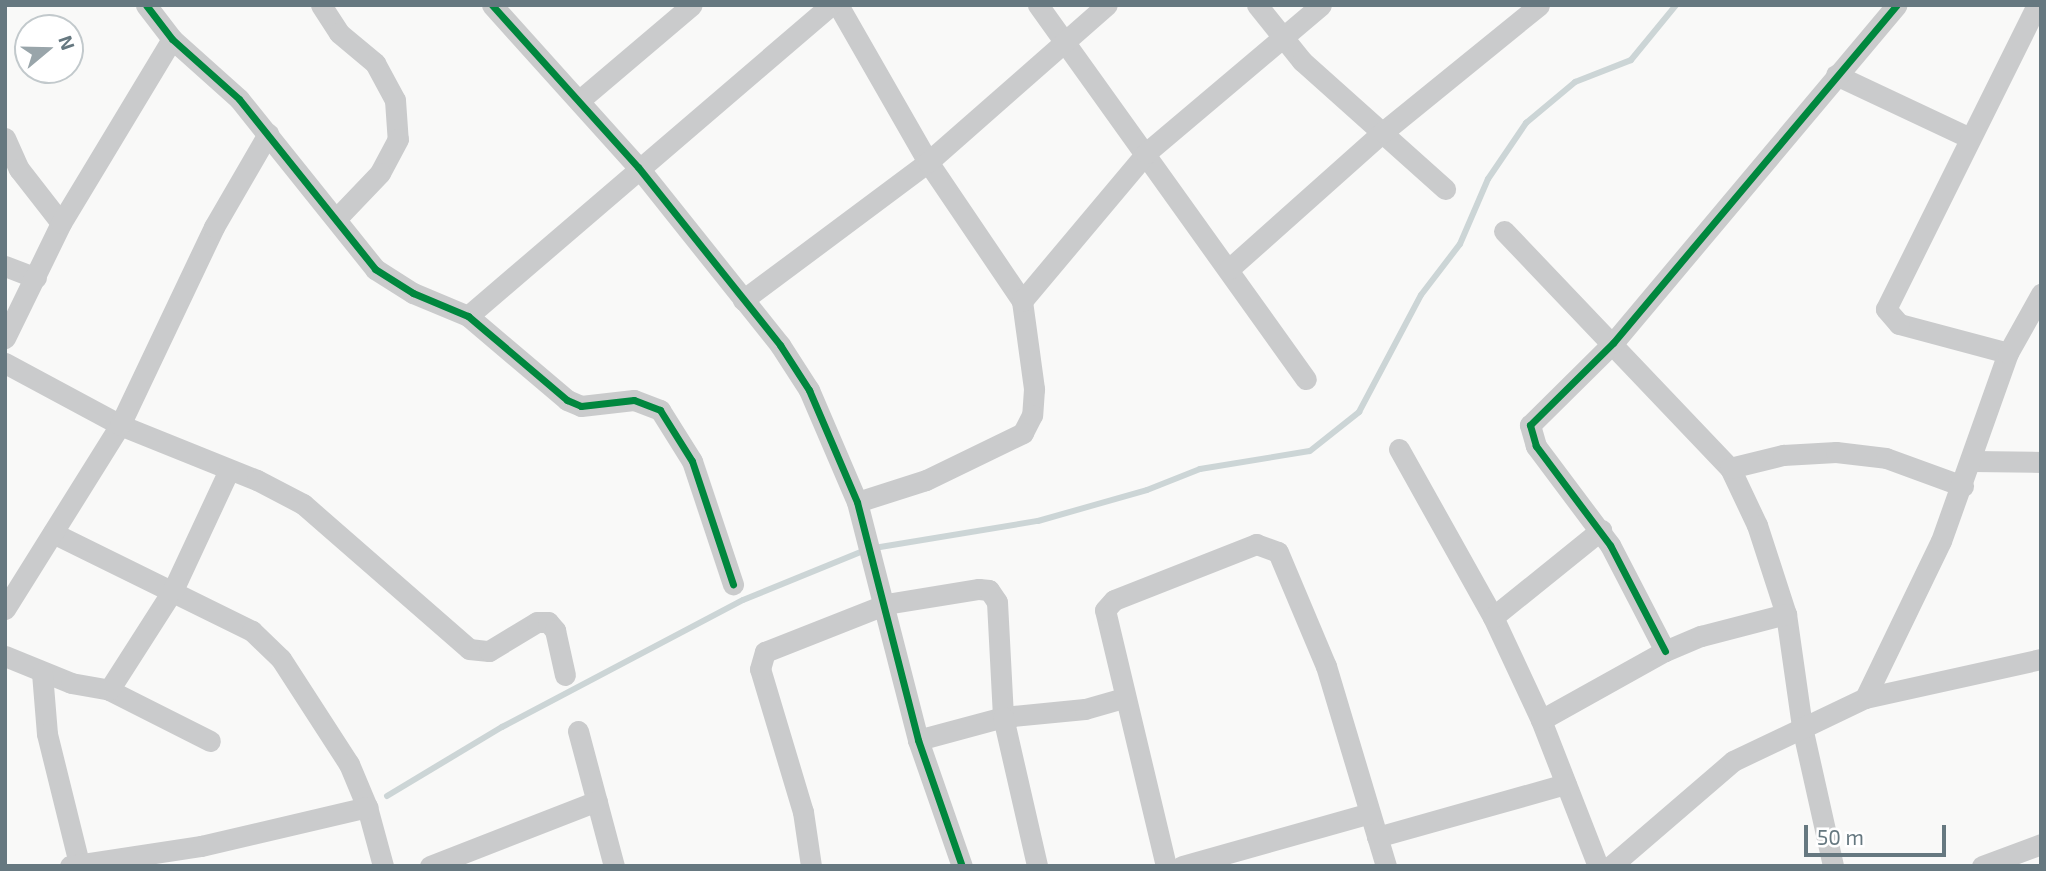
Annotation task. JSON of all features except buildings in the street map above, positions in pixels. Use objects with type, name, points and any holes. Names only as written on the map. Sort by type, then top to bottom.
[{"type":"street","points":[[146,5],[172,39],[210,69],[268,134],[375,269],[413,293],[468,316],[567,400],[581,406],[634,400],[660,410],[684,443],[705,492],[733,584]]},
{"type":"street","points":[[321,5],[339,33],[374,63],[395,100],[398,139],[380,173],[336,219]]},
{"type":"street","points":[[492,5],[581,99],[638,167],[743,300],[809,390],[857,502],[886,604],[918,740],[962,866]]},
{"type":"street","points":[[581,99],[692,5]]},
{"type":"street","points":[[468,316],[638,167],[831,5]]},
{"type":"street","points":[[838,5],[928,162],[1022,301],[1034,389],[1032,415],[1023,433],[926,480],[857,502]]},
{"type":"street","points":[[1038,5],[1063,44],[1146,153],[1306,379]]},
{"type":"street","points":[[743,300],[928,162],[1107,5]]},
{"type":"street","points":[[1257,5],[1280,38],[1445,189]]},
{"type":"street","points":[[1022,301],[1146,153],[1321,5]]},
{"type":"street","points":[[1229,269],[1383,132],[1539,5]]},
{"type":"street","points":[[1665,651],[1601,530],[1536,446],[1530,425],[1612,342],[1896,5]]},
{"type":"street","points":[[2008,353],[1899,324],[1886,309],[2037,5]]},
{"type":"street","points":[[5,338],[61,223],[172,39]]},
{"type":"street","points":[[1836,75],[1970,138]]},
{"type":"street","points":[[5,609],[120,425],[214,227],[268,134]]},
{"type":"street","points":[[5,138],[19,169],[61,223]]},
{"type":"street","points":[[1504,232],[1730,468],[1757,525],[1786,614],[1802,727],[1833,866]]},
{"type":"street","points":[[5,266],[36,278]]},
{"type":"street","points":[[1865,698],[1910,611],[1973,461],[2008,353],[2041,294]]},
{"type":"street","points":[[5,363],[120,425],[229,470],[320,515],[469,649],[489,651],[537,622],[548,622],[555,630],[565,675]]},
{"type":"street","points":[[1399,449],[1493,617],[1541,720],[1598,866]]},
{"type":"street","points":[[1730,468],[1783,455],[1836,452],[1886,458],[1963,485]]},
{"type":"street","points":[[1973,461],[2041,462]]},
{"type":"street","points":[[110,690],[173,590],[229,470]]},
{"type":"street","points":[[1493,617],[1601,530]]},
{"type":"street","points":[[52,533],[252,631],[281,659],[349,764],[367,807],[383,866]]},
{"type":"street","points":[[1167,866],[1124,698],[1106,606],[1246,547],[1269,546],[1278,552],[1326,666],[1386,866]]},
{"type":"street","points":[[811,866],[803,811],[761,660],[771,648],[886,604],[989,590],[997,602],[1003,717],[1037,866]]},
{"type":"street","points":[[1541,720],[1665,651],[1701,636],[1786,614]]},
{"type":"street","points":[[5,656],[42,673],[110,690],[210,741]]},
{"type":"street","points":[[1611,866],[1733,761],[1802,727],[1865,698],[2041,659]]},
{"type":"street","points":[[42,673],[47,734],[74,864],[202,856],[367,807]]},
{"type":"street","points":[[918,740],[1003,717],[1086,709],[1124,698]]},
{"type":"street","points":[[578,731],[614,866]]},
{"type":"street","points":[[1377,837],[1566,785]]},
{"type":"street","points":[[430,866],[597,802]]},
{"type":"street","points":[[1182,866],[1370,813]]},
{"type":"street","points":[[1982,866],[2041,844]]},
{"type":"waterway","points":[[387,796],[502,727],[743,600],[868,549],[1038,521],[1147,490],[1200,469],[1310,451],[1359,412],[1421,295],[1460,244],[1488,179],[1526,123],[1575,82],[1631,60],[1676,5]]},
{"type":"cycle path","points":[[146,5],[172,39],[239,99],[375,269],[413,293],[468,316],[567,400],[581,406],[634,400],[660,410],[692,461],[733,584]]},
{"type":"cycle path","points":[[492,5],[638,167],[780,345],[809,390],[857,502],[918,740],[962,866]]},
{"type":"cycle path","points":[[1665,651],[1610,545],[1536,446],[1530,425],[1613,343],[1897,5]]}]
